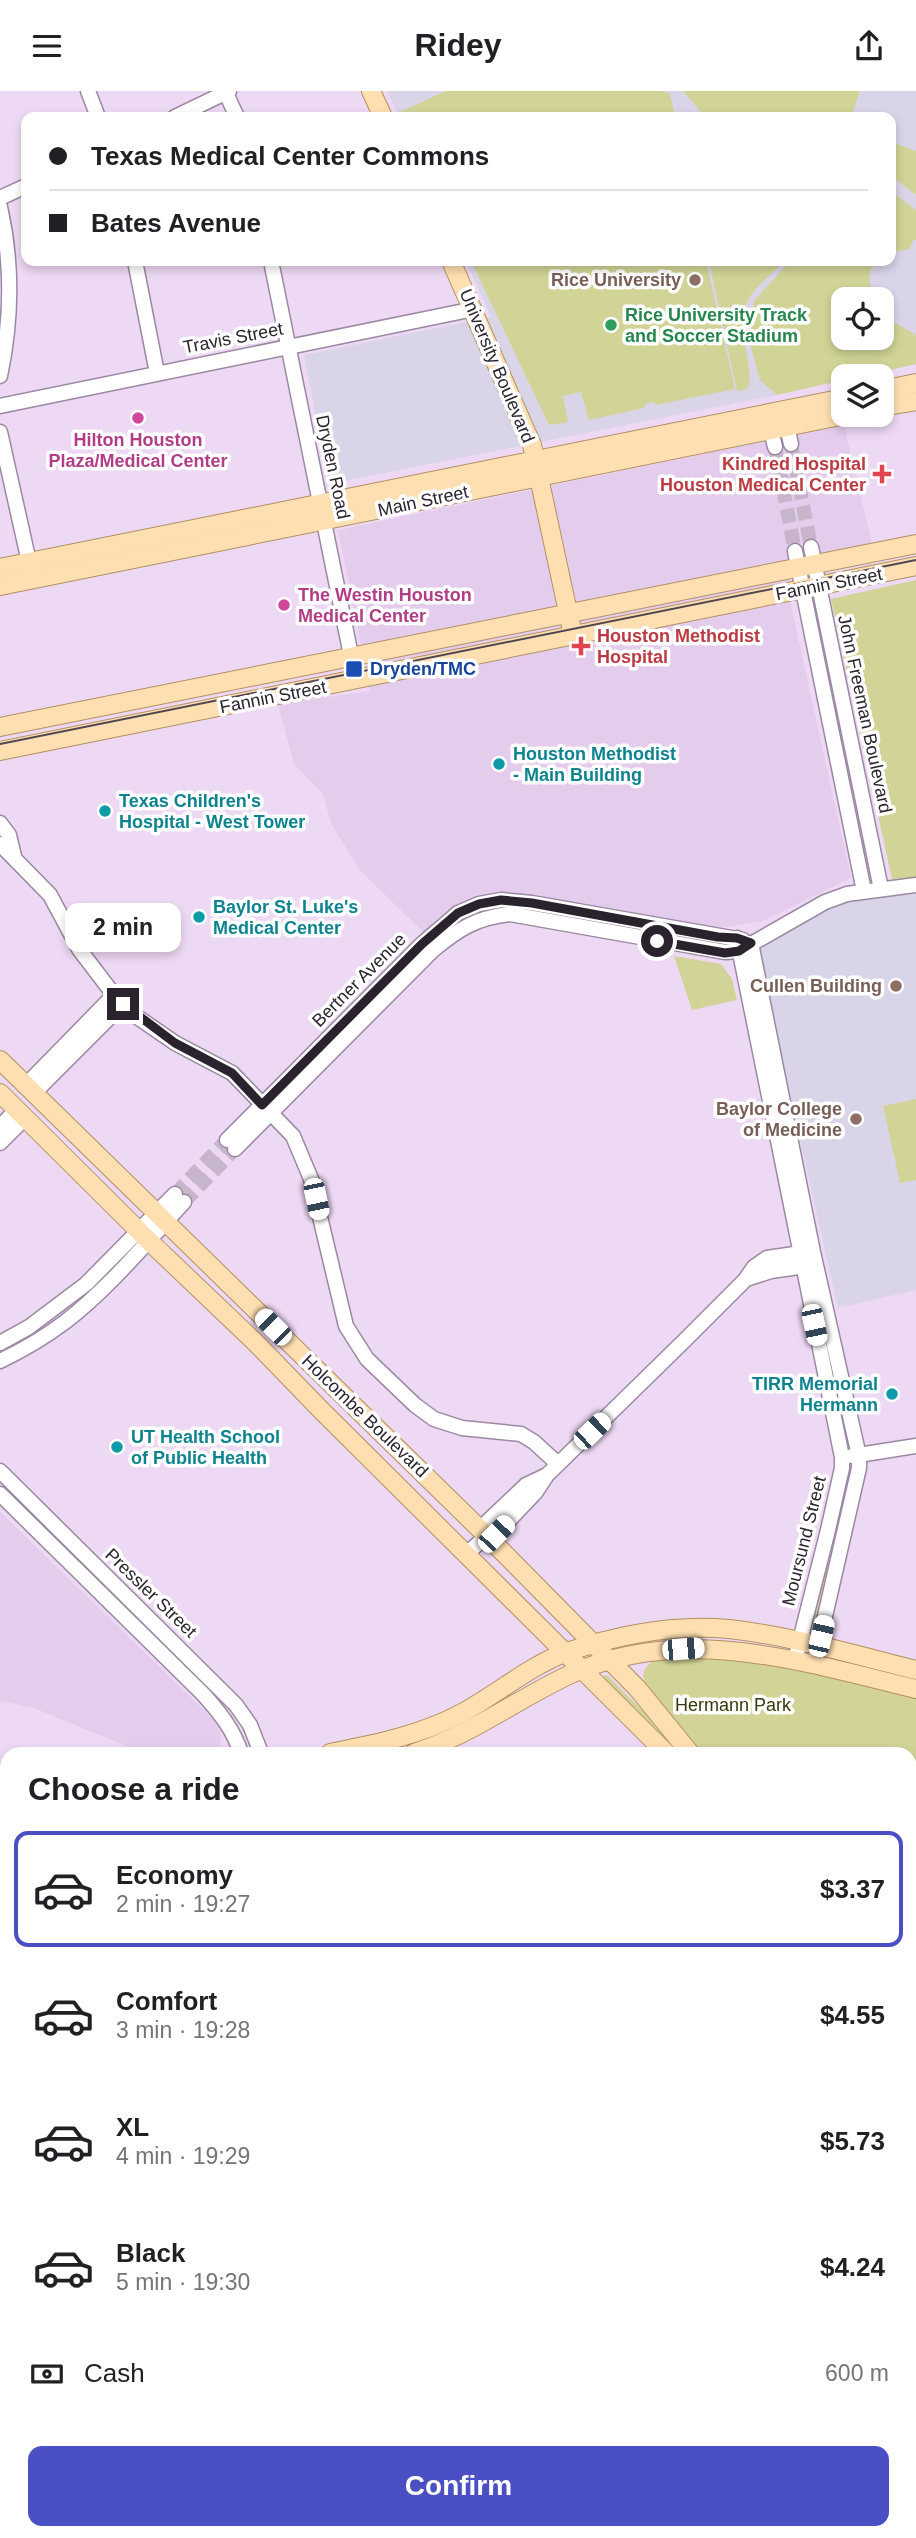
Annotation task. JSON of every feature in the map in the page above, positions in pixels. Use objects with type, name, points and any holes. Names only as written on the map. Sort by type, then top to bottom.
[{"type":"main road","points":[[371,91],[381,112]]},
{"type":"main road","name":"University Boulevard","points":[[453,266],[532,445],[574,636]]},
{"type":"main road","points":[[894,388],[916,383]]},
{"type":"main road","points":[[894,405],[916,401]]},
{"type":"main road","name":"Main Street","points":[[779,428],[831,404]]},
{"type":"main road","name":"Main Street","points":[[0,586],[31,571],[320,503],[831,418]]},
{"type":"main road","name":"Main Street","points":[[0,568],[31,571],[324,522],[537,468]]},
{"type":"main road","name":"Fannin Street","points":[[0,725],[166,695],[568,614],[805,558],[916,544]]},
{"type":"main road","name":"Fannin Street","points":[[0,753],[37,743],[916,566]]},
{"type":"main road","points":[[272,697],[279,689],[336,678],[346,670],[352,658]]},
{"type":"main road","points":[[182,715],[181,705],[186,699],[192,695],[223,689],[230,682]]},
{"type":"main road","points":[[98,731],[108,724],[160,713],[168,703],[166,695]]},
{"type":"main road","name":"Holcombe Boulevard","points":[[0,1060],[487,1536],[637,1688],[685,1747]]},
{"type":"main road","points":[[0,1091],[10,1093],[30,1089]]},
{"type":"main road","name":"Holcombe Boulevard","points":[[0,1091],[660,1747]]},
{"type":"main road","points":[[21,1114],[24,1103],[47,1106]]},
{"type":"main road","points":[[256,1343],[273,1327]]},
{"type":"main road","points":[[358,1747],[436,1725],[462,1713],[565,1653],[633,1635],[697,1628],[728,1629],[819,1646],[916,1670]]},
{"type":"main road","points":[[432,1747],[475,1728],[544,1687],[582,1669],[655,1651],[729,1649],[814,1664],[916,1689]]},
{"type":"main road","points":[[637,1688],[643,1664],[655,1651]]},
{"type":"street","points":[[88,91],[97,112]]},
{"type":"street","points":[[185,112],[227,91],[235,112]]},
{"type":"street","points":[[0,198],[21,188]]},
{"type":"street","points":[[0,207],[8,255],[10,310],[0,376]]},
{"type":"street","points":[[136,266],[157,373]]},
{"type":"street","name":"Dryden Road","points":[[272,266],[356,680]]},
{"type":"street","name":"Travis Street","points":[[0,406],[474,309]]},
{"type":"street","points":[[0,432],[31,571]]},
{"type":"street","name":"John Freeman Boulevard","points":[[805,558],[811,587],[834,658],[881,889]]},
{"type":"street","name":"John Freeman Boulevard","points":[[811,587],[817,662],[864,891]]},
{"type":"street","points":[[817,662],[834,658]]},
{"type":"street","points":[[843,788],[860,786]]},
{"type":"street","points":[[0,823],[9,835],[14,856]]},
{"type":"street","points":[[0,844],[50,895],[79,949],[118,999],[175,1043],[232,1073],[293,1136],[307,1164],[345,1326],[367,1359],[415,1405],[435,1419],[462,1429],[521,1434],[558,1464]]},
{"type":"street","points":[[742,944],[765,938],[825,902],[864,891],[916,885]]},
{"type":"street","name":"Bertner Avenue","points":[[231,1144],[422,944],[458,913],[479,904],[501,900],[532,903],[718,937],[742,944]]},
{"type":"street","name":"Moursund Street","points":[[742,944],[807,1259],[842,1457],[828,1530],[795,1660]]},
{"type":"street","points":[[30,1089],[118,999]]},
{"type":"street","points":[[0,1127],[21,1114]]},
{"type":"street","points":[[0,1143],[21,1114]]},
{"type":"street","points":[[143,1235],[100,1290],[66,1321],[6,1358],[2,1342],[29,1327],[77,1291],[143,1235],[180,1198]]},
{"type":"street","points":[[467,1554],[487,1536],[486,1523],[526,1485],[547,1475],[745,1280],[754,1267],[767,1258],[807,1259]]},
{"type":"street","name":"Moursund Street","points":[[807,1259],[859,1456],[859,1468],[814,1664]]},
{"type":"street","points":[[842,1457],[916,1446]]},
{"type":"street","name":"Pressler Street","points":[[3,1480],[215,1682],[242,1713],[258,1747]]},
{"type":"street","name":"Pressler Street","points":[[0,1495],[203,1694],[225,1720],[239,1747]]},
{"type":"street","points":[[93,1587],[104,1575]]},
{"type":"street","points":[[109,1603],[121,1591]]},
{"type":"street","points":[[203,1694],[215,1682]]},
{"type":"shaded area","name":"Rice University","points":[[387,91],[916,91],[916,364],[894,369],[894,364],[831,364],[831,383],[329,484],[304,355],[491,317],[468,266],[896,266],[896,112],[397,112]]},
{"type":"shaded area","name":"Houston Methodist Hospital","points":[[844,427],[873,548],[788,563],[790,601],[851,878],[763,921],[718,928],[536,896],[491,894],[468,900],[443,913],[423,932],[360,870],[331,824],[323,794],[294,764],[278,704],[370,691],[338,530]]},
{"type":"shaded area","name":"Baylor College of Medicine","points":[[916,893],[916,1290],[838,1308],[757,949],[835,903]]},
{"type":"shaded area","points":[[0,1512],[214,1720],[220,1731],[221,1743],[219,1747],[128,1747],[34,1708],[0,1701]]},
{"type":"green space","points":[[446,91],[662,91],[670,94],[674,112],[400,112]]},
{"type":"green space","points":[[683,91],[860,91],[853,112],[701,112]]},
{"type":"green space","points":[[896,144],[916,151],[916,195],[896,180]]},
{"type":"green space","points":[[896,195],[916,210],[916,240],[913,240],[910,249],[896,251]]},
{"type":"green space","name":"Rice University Track and Soccer Stadium","points":[[473,266],[707,266],[735,389],[656,405],[653,402],[645,404],[644,408],[589,420],[581,392],[563,396],[568,422],[549,425]]},
{"type":"green space","points":[[710,266],[779,266],[757,288],[745,308],[743,329],[749,382],[747,389],[737,391]]},
{"type":"green space","points":[[786,266],[873,266],[870,274],[872,287],[831,287],[831,350],[894,350],[894,322],[916,335],[916,364],[894,369],[894,364],[831,364],[831,383],[777,395],[760,380],[751,347],[749,325],[754,301]]},
{"type":"green space","points":[[916,580],[916,878],[892,879],[831,599]]},
{"type":"green space","points":[[674,956],[721,964],[732,979],[737,1000],[692,1010]]},
{"type":"green space","points":[[916,1099],[916,1180],[900,1183],[883,1106]]},
{"type":"green space","points":[[826,1562],[832,1564],[818,1622],[812,1620]]},
{"type":"green space","name":"Hermann Park","points":[[666,1656],[762,1660],[916,1697],[916,1747],[695,1747],[646,1684],[643,1676],[645,1669],[652,1662]]},
{"type":"green space","points":[[604,1675],[669,1737],[664,1742],[606,1683]]},
{"type":"tunnel","points":[[791,444],[811,547]]},
{"type":"tunnel","points":[[775,447],[795,551]]},
{"type":"tunnel","points":[[175,1194],[227,1140]]},
{"type":"tunnel","points":[[184,1202],[235,1149]]},
{"type":"tram line","points":[[0,744],[916,560]]},
{"type":"place","name":"Rice University","points":[[695,280]]},
{"type":"place","name":"Rice University Track and Soccer Stadium","points":[[611,325]]},
{"type":"place","name":"Hilton Houston Plaza/Medical Center","points":[[138,418]]},
{"type":"place","name":"Kindred Hospital Houston Medical Center","points":[[882,474]]},
{"type":"place","name":"The Westin Houston Medical Center","points":[[284,605]]},
{"type":"place","name":"Houston Methodist Hospital","points":[[581,646]]},
{"type":"place","name":"Dryden/TMC","points":[[354,669]]},
{"type":"place","name":"Houston Methodist - Main Building","points":[[499,764]]},
{"type":"place","name":"Texas Children's Hospital - West Tower","points":[[105,811]]},
{"type":"place","name":"Baylor St. Luke's Medical Center","points":[[199,917]]},
{"type":"place","name":"Cullen Building","points":[[896,986]]},
{"type":"place","name":"Baylor College of Medicine","points":[[856,1119]]},
{"type":"place","name":"TIRR Memorial Hermann","points":[[892,1394]]},
{"type":"place","name":"UT Health School of Public Health","points":[[117,1447]]},
{"type":"route","points":[[123,1004],[175,1043],[232,1073],[262,1105],[422,944],[458,913],[479,904],[501,900],[532,903],[718,937],[737,938],[751,943],[739,951],[725,953],[657,941]]}]
